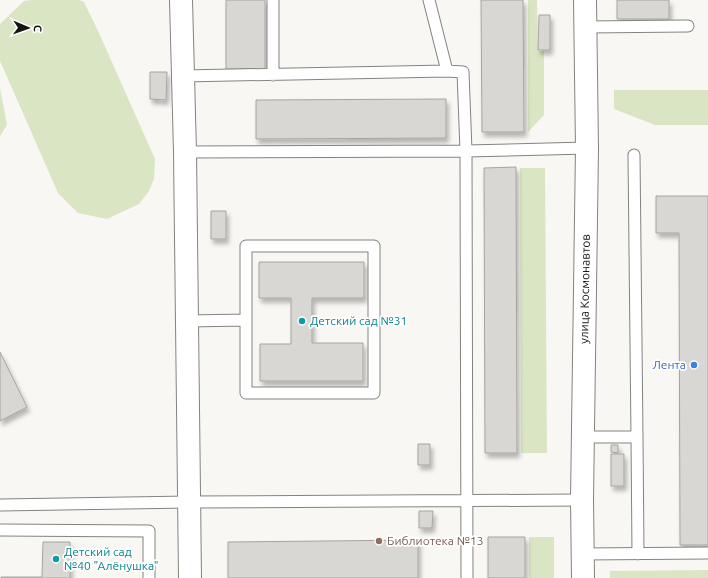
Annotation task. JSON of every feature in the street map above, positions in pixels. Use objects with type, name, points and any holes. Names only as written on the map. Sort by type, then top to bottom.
[{"type":"street","points":[[181,0],[185,152],[190,578]]},
{"type":"street","name":"улица Космонавтов","points":[[583,578],[582,500],[587,148],[586,0]]},
{"type":"lane","points":[[273,0],[273,75]]},
{"type":"lane","points":[[430,0],[447,71]]},
{"type":"lane","points":[[586,27],[688,26]]},
{"type":"lane","points":[[183,76],[447,71],[463,72],[466,151],[467,578]]},
{"type":"lane","points":[[185,152],[466,151],[587,148]]},
{"type":"lane","points":[[634,155],[638,554]]},
{"type":"lane","points":[[246,246],[374,246],[374,393],[246,393],[246,320],[246,246]]},
{"type":"lane","points":[[187,321],[246,320]]},
{"type":"lane","points":[[583,437],[637,437]]},
{"type":"lane","points":[[0,505],[189,502],[582,500]]},
{"type":"lane","points":[[0,530],[149,531],[149,578]]},
{"type":"lane","points":[[583,554],[708,553]]},
{"type":"green space","points":[[79,0],[84,2],[155,159],[154,179],[149,191],[139,204],[107,219],[78,213],[58,193],[0,61],[0,24],[24,1]]},
{"type":"green space","points":[[528,0],[537,0],[538,51],[544,51],[544,115],[528,132]]},
{"type":"green space","points":[[0,88],[7,125],[0,136]]},
{"type":"green space","points":[[614,90],[708,90],[708,125],[655,125],[614,109]]},
{"type":"green space","points":[[520,168],[545,168],[547,453],[521,453]]},
{"type":"green space","points":[[529,537],[554,537],[554,578],[529,578]]},
{"type":"green space","points":[[708,570],[708,578],[610,578],[610,571]]},
{"type":"building","points":[[226,0],[265,0],[265,69],[226,69]]},
{"type":"building","points":[[481,0],[523,0],[524,132],[482,132]]},
{"type":"building","points":[[617,0],[669,0],[669,19],[617,19]]},
{"type":"building","points":[[539,15],[550,15],[550,50],[538,50]]},
{"type":"building","points":[[150,72],[167,72],[166,100],[150,99]]},
{"type":"building","points":[[446,99],[446,138],[256,139],[256,100]]},
{"type":"building","points":[[516,167],[517,453],[485,453],[484,168]]},
{"type":"building","name":"Лента","points":[[656,196],[708,196],[708,545],[680,545],[679,233],[656,233]]},
{"type":"building","points":[[211,211],[226,211],[226,239],[211,239]]},
{"type":"building","name":"Детский сад №31","points":[[259,262],[364,262],[364,298],[312,298],[312,343],[363,343],[363,381],[260,381],[260,344],[291,344],[291,298],[259,298]]},
{"type":"building","points":[[0,352],[27,407],[0,421]]},
{"type":"building","points":[[418,444],[430,444],[430,465],[418,465]]},
{"type":"building","points":[[611,445],[618,445],[618,453],[611,452]]},
{"type":"building","points":[[611,454],[624,454],[624,486],[611,486]]},
{"type":"building","points":[[419,511],[433,511],[432,528],[419,528]]},
{"type":"building","points":[[488,537],[525,537],[525,578],[488,578]]},
{"type":"building","points":[[418,540],[418,578],[228,578],[228,542]]},
{"type":"building","name":"Детский сад №40 \"Алёнушка\"","points":[[43,542],[70,542],[70,578],[1,578],[42,577]]},
{"type":"place","name":"Детский сад №31","points":[[302,321]]},
{"type":"place","name":"Лента","points":[[694,365]]},
{"type":"place","name":"Библиотека №13","points":[[379,541]]},
{"type":"place","name":"Детский сад №40 \"Алёнушка\"","points":[[56,559]]}]
